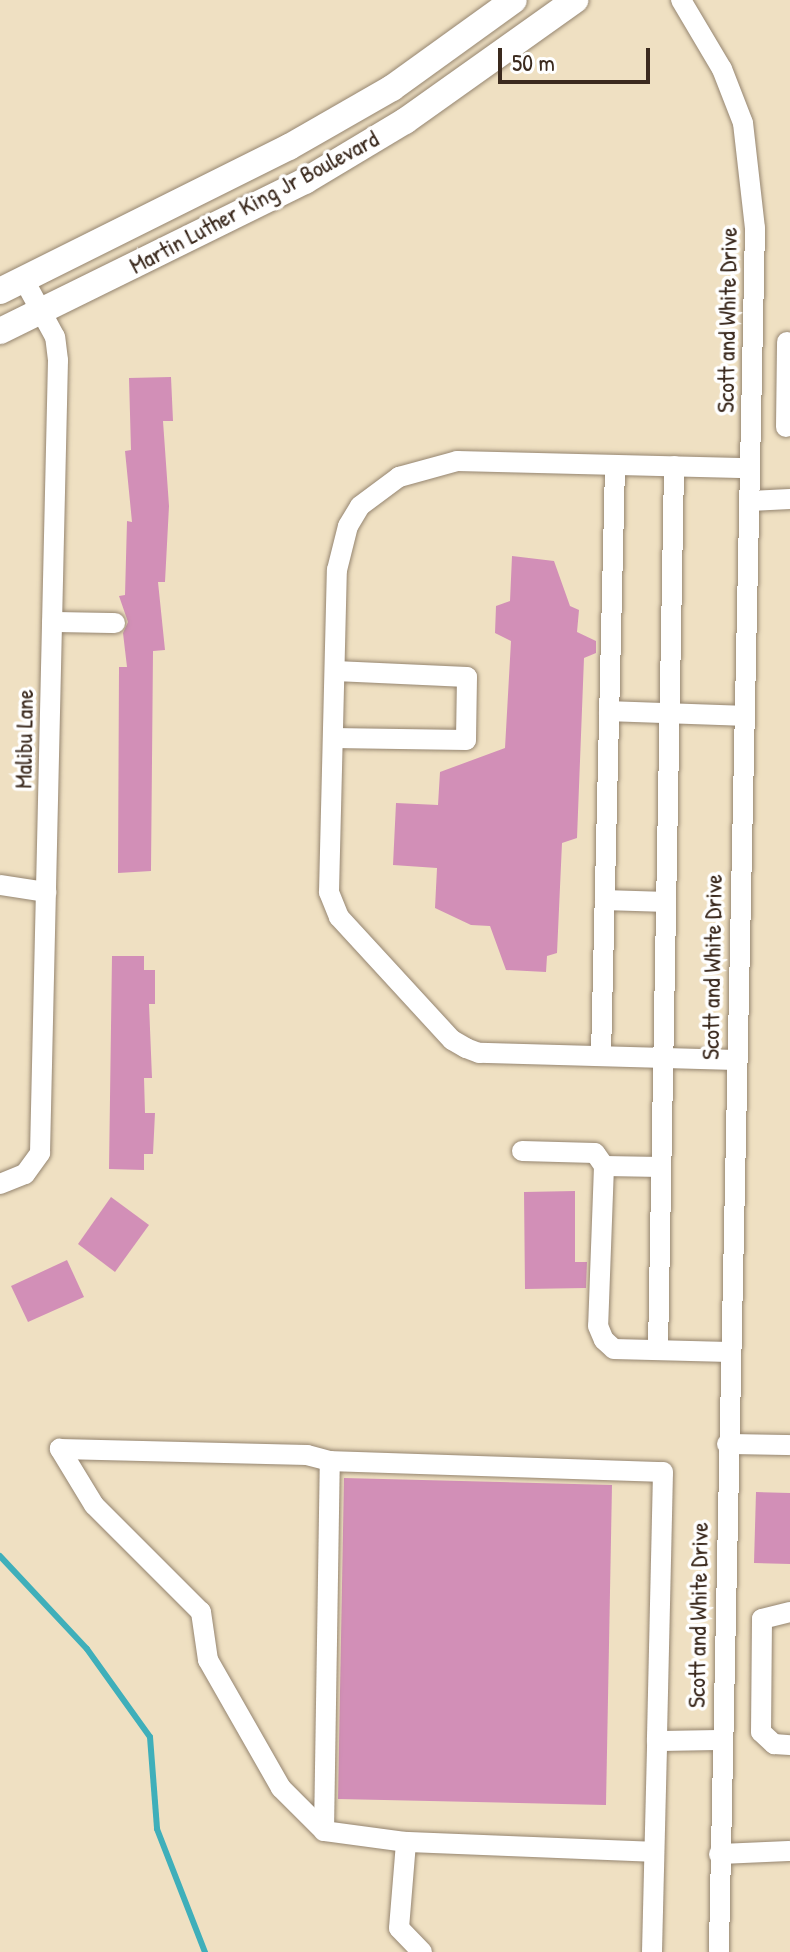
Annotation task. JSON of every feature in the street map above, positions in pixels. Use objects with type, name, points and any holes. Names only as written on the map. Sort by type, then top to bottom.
[{"type":"main road","name":"Martin Luther King Jr Boulevard","points":[[12,286],[289,147],[392,88],[514,0]]},
{"type":"main road","name":"Martin Luther King Jr Boulevard","points":[[0,331],[305,181],[405,121],[575,0]]},
{"type":"street","name":"Scott and White Drive","points":[[681,0],[722,69],[743,123],[755,228],[727,1444],[719,1952]]},
{"type":"street","name":"Malibu Lane","points":[[0,1184],[25,1174],[40,1153],[58,360],[55,337],[42,311],[12,286]]},
{"type":"street","points":[[751,427],[788,427],[786,388],[789,341],[753,343]]},
{"type":"street","points":[[752,387],[786,388]]},
{"type":"street","points":[[736,1060],[479,1053],[466,1048],[452,1040],[339,917],[329,892],[340,549],[360,506],[380,488],[418,468],[457,461],[750,468]]},
{"type":"street","points":[[601,1056],[615,465]]},
{"type":"street","points":[[658,1350],[674,466]]},
{"type":"street","points":[[750,501],[790,499]]},
{"type":"street","points":[[52,622],[115,623]]},
{"type":"street","points":[[333,738],[466,740],[467,677],[335,671]]},
{"type":"street","points":[[609,711],[745,716]]},
{"type":"street","points":[[0,885],[46,892]]},
{"type":"street","points":[[605,900],[666,902]]},
{"type":"street","points":[[522,1151],[595,1153],[604,1166],[598,1326],[614,1349],[729,1352]]},
{"type":"street","points":[[604,1166],[661,1167]]},
{"type":"street","points":[[727,1444],[790,1445]]},
{"type":"street","points":[[652,1952],[663,1472],[330,1461],[307,1455],[60,1449],[94,1505],[201,1612],[208,1660],[281,1788],[324,1831],[406,1842],[654,1852]]},
{"type":"street","points":[[324,1831],[330,1461]]},
{"type":"street","points":[[790,1612],[762,1619],[761,1732],[774,1744],[790,1745]]},
{"type":"street","points":[[657,1741],[722,1740]]},
{"type":"street","points":[[406,1842],[399,1928],[422,1952]]},
{"type":"street","points":[[719,1854],[790,1851]]},
{"type":"building","points":[[171,377],[173,421],[163,421],[169,506],[165,582],[158,582],[165,650],[153,651],[151,871],[118,873],[119,667],[127,667],[123,633],[128,622],[119,596],[125,595],[127,521],[132,522],[125,451],[131,450],[129,378]]},
{"type":"building","points":[[512,556],[554,561],[570,606],[579,610],[577,632],[596,641],[596,653],[584,658],[577,838],[562,843],[557,953],[547,956],[546,972],[506,970],[490,926],[471,925],[435,908],[437,868],[393,865],[396,803],[438,805],[440,772],[505,748],[511,641],[495,633],[496,606],[510,601]]},
{"type":"building","points":[[112,956],[144,956],[144,970],[155,970],[155,1004],[149,1004],[152,1078],[144,1078],[145,1113],[155,1113],[153,1154],[144,1154],[144,1170],[109,1169]]},
{"type":"building","points":[[575,1191],[575,1262],[587,1262],[586,1288],[525,1289],[524,1192]]},
{"type":"building","points":[[111,1197],[149,1225],[115,1272],[78,1244]]},
{"type":"building","points":[[67,1260],[84,1297],[28,1322],[11,1286]]},
{"type":"building","points":[[344,1478],[612,1485],[606,1805],[338,1799]]},
{"type":"building","points":[[756,1492],[790,1493],[790,1564],[754,1563]]},
{"type":"waterway","points":[[0,1556],[87,1649],[150,1737],[157,1829],[205,1952]]}]
